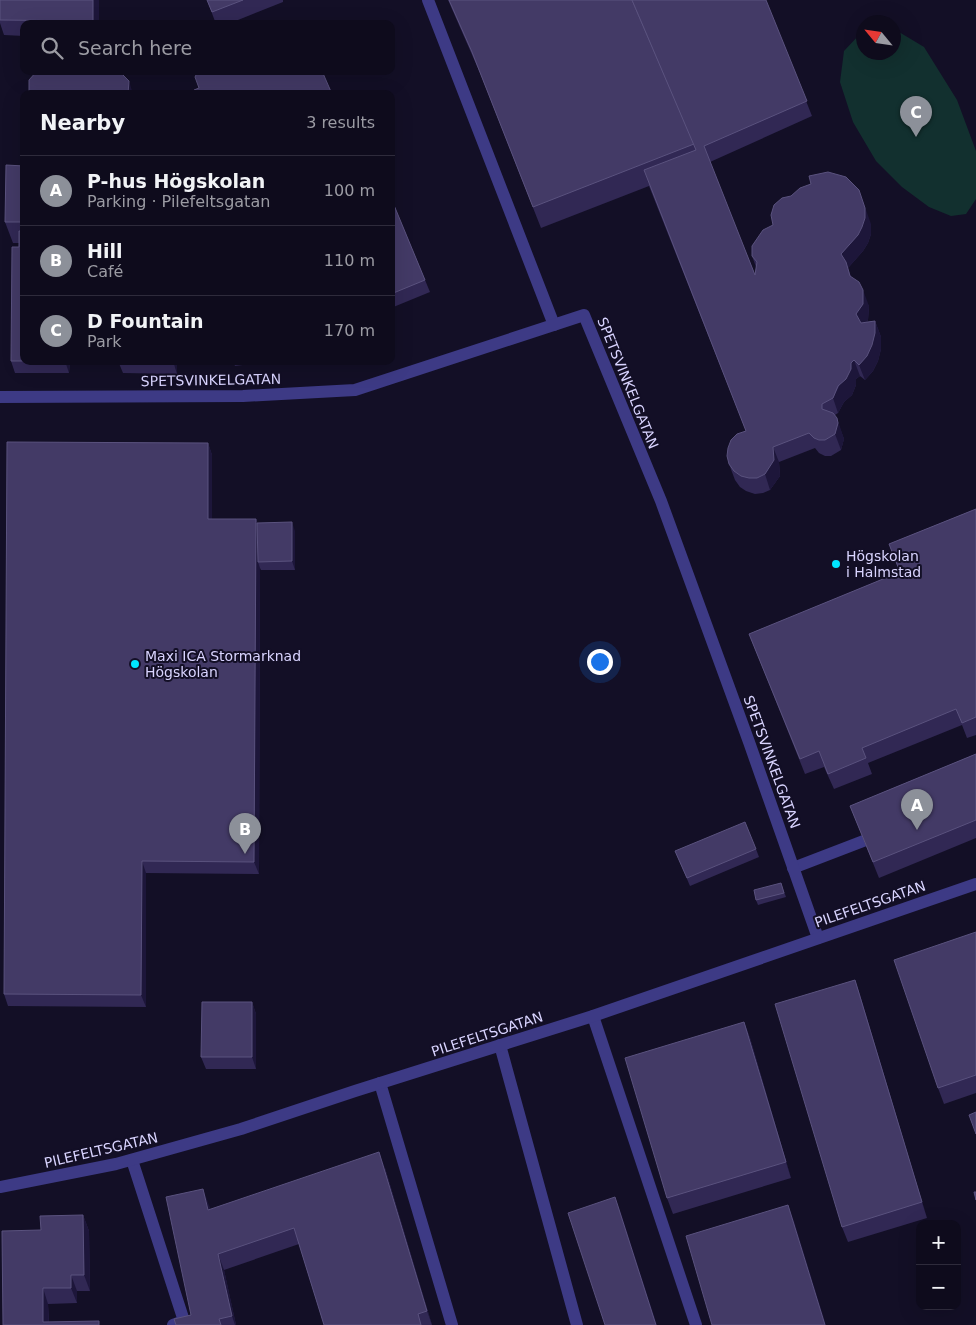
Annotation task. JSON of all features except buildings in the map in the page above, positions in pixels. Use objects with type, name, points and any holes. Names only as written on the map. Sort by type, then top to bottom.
[{"type":"street","points":[[428,0],[554,324]]},
{"type":"street","name":"SPETSVINKELGATAN","points":[[0,397],[243,396],[355,390],[584,315],[661,501],[818,938]]},
{"type":"street","points":[[793,868],[883,833]]},
{"type":"street","name":"PILEFELTSGATAN","points":[[0,1186],[116,1164],[241,1129],[593,1016],[976,884]]},
{"type":"street","points":[[593,1016],[696,1325]]},
{"type":"street","points":[[500,1046],[577,1325]]},
{"type":"street","points":[[380,1083],[452,1325]]},
{"type":"street","points":[[132,1160],[184,1321],[173,1325]]},
{"type":"green space","points":[[901,33],[924,47],[957,100],[976,151],[976,199],[966,214],[951,216],[929,207],[902,187],[876,161],[853,122],[840,82],[844,51],[856,38],[856,60],[901,60]]},
{"type":"place","name":"D Fountain","points":[[916,137]]},
{"type":"place","name":"Högskolan i Halmstad","points":[[836,564]]},
{"type":"place","name":"Maxi ICA Stormarknad Högskolan","points":[[135,664]]},
{"type":"place","name":"P-hus Högskolan","points":[[917,830]]},
{"type":"place","name":"Hill","points":[[245,854]]}]
